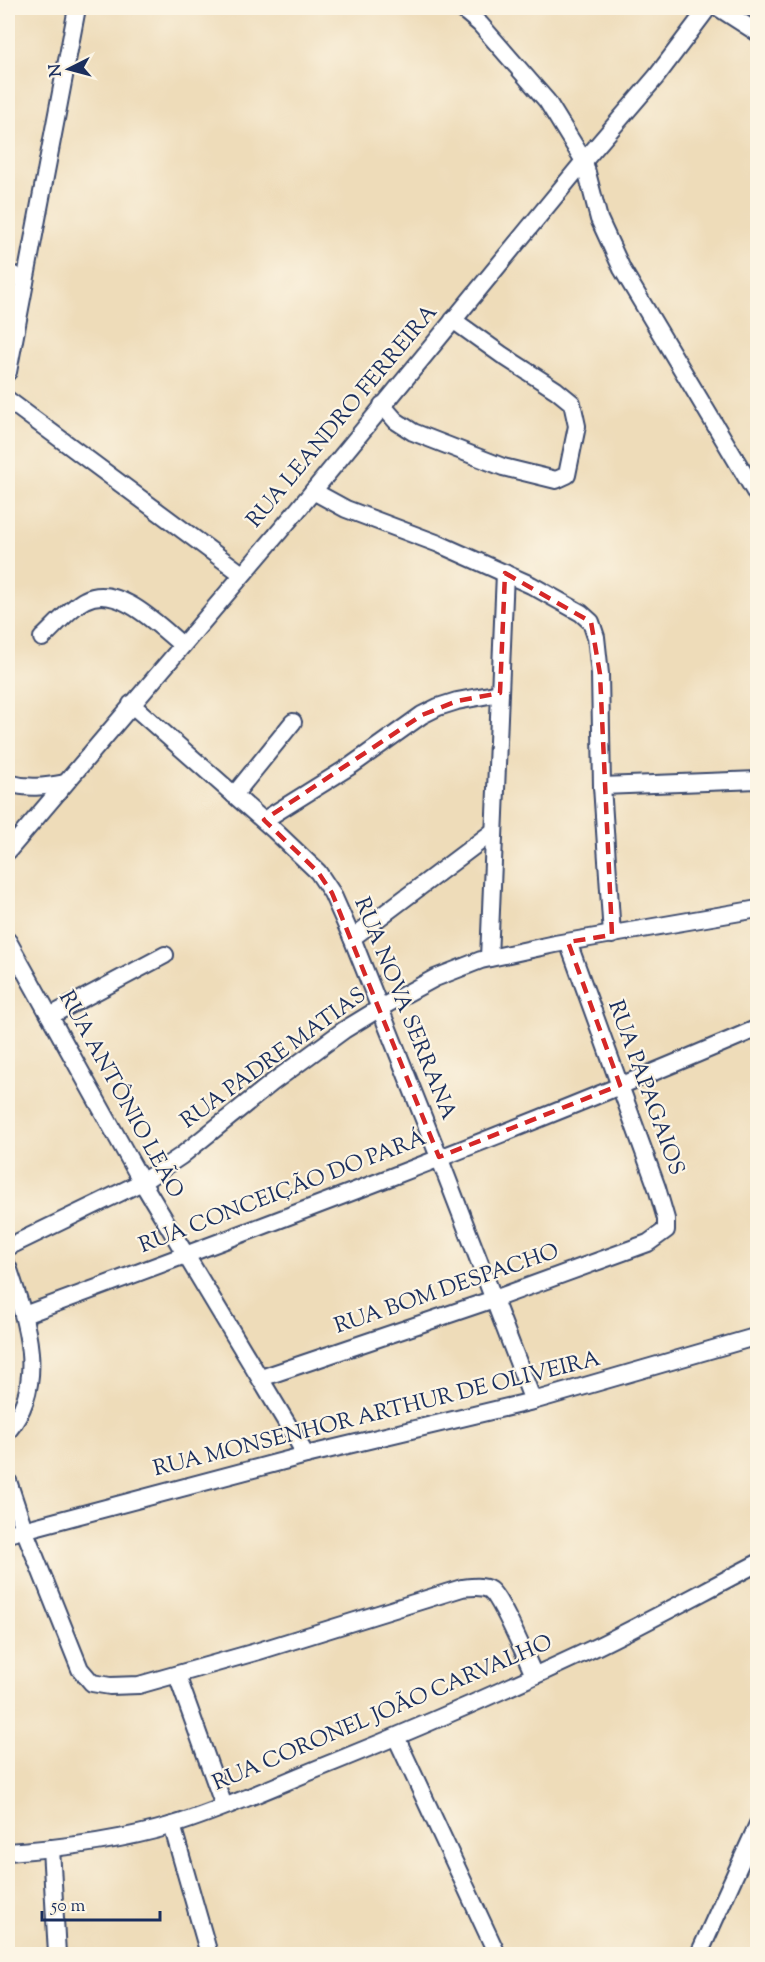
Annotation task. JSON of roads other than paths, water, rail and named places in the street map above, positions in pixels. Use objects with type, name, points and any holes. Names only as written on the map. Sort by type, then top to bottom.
[{"type":"street","points":[[8,372],[76,8]]},
{"type":"street","points":[[461,8],[480,24],[547,101],[584,161],[599,219],[622,269],[758,497]]},
{"type":"street","name":"RUA LEANDRO FERREIRA","points":[[8,851],[313,491],[584,161],[656,77],[708,8]]},
{"type":"street","points":[[719,8],[758,33]]},
{"type":"street","points":[[8,272],[24,282]]},
{"type":"street","points":[[382,405],[396,421],[413,432],[502,467],[556,480],[567,475],[577,426],[572,404],[556,390],[453,320]]},
{"type":"street","points":[[8,400],[242,574]]},
{"type":"street","points":[[313,491],[346,509],[439,544],[505,573],[561,601],[591,622],[596,637],[600,674],[602,786],[612,935]]},
{"type":"street","points":[[489,958],[505,573]]},
{"type":"street","points":[[42,638],[84,600],[100,595],[138,608],[182,645]]},
{"type":"street","points":[[264,820],[352,765],[422,715],[457,701],[500,693]]},
{"type":"street","name":"RUA NOVA SERRANA","points":[[131,704],[264,820],[318,872],[332,893],[440,1157],[533,1401]]},
{"type":"street","points":[[234,795],[293,722]]},
{"type":"street","points":[[602,786],[758,780]]},
{"type":"street","points":[[8,783],[22,787],[41,787],[65,783]]},
{"type":"street","points":[[352,938],[494,831]]},
{"type":"street","name":"RUA PADRE MATIAS","points":[[8,1247],[142,1182],[181,1156],[273,1082],[317,1050],[380,1008],[435,978],[489,958],[758,909]]},
{"type":"street","name":"RUA ANTÔNIO LEÃO","points":[[8,941],[142,1182],[306,1455]]},
{"type":"street","name":"RUA PAPAGAIOS","points":[[568,942],[657,1188],[666,1219],[666,1230],[648,1243]]},
{"type":"street","points":[[50,1016],[165,955]]},
{"type":"street","name":"RUA CONCEIÇÃO DO PARÁ","points":[[24,1315],[440,1157],[758,1028]]},
{"type":"street","name":"RUA BOM DESPACHO","points":[[261,1378],[494,1299],[648,1243]]},
{"type":"street","points":[[8,1267],[24,1315],[32,1362],[29,1389],[20,1414],[8,1431]]},
{"type":"street","name":"RUA MONSENHOR ARTHUR DE OLIVEIRA","points":[[8,1534],[306,1455],[533,1401],[758,1336]]},
{"type":"street","points":[[8,1481],[24,1529],[80,1670],[92,1683],[110,1686],[138,1685],[462,1588],[478,1586],[491,1591],[505,1614],[534,1675]]},
{"type":"street","name":"RUA CORONEL JOÃO CARVALHO","points":[[8,1852],[115,1839],[172,1825],[224,1806],[396,1737],[534,1675],[593,1648],[758,1563]]},
{"type":"street","points":[[177,1675],[224,1806]]},
{"type":"street","points":[[396,1737],[497,1954]]},
{"type":"street","points":[[699,1954],[758,1824]]},
{"type":"street","points":[[172,1825],[209,1954]]},
{"type":"street","points":[[51,1848],[57,1954]]}]
